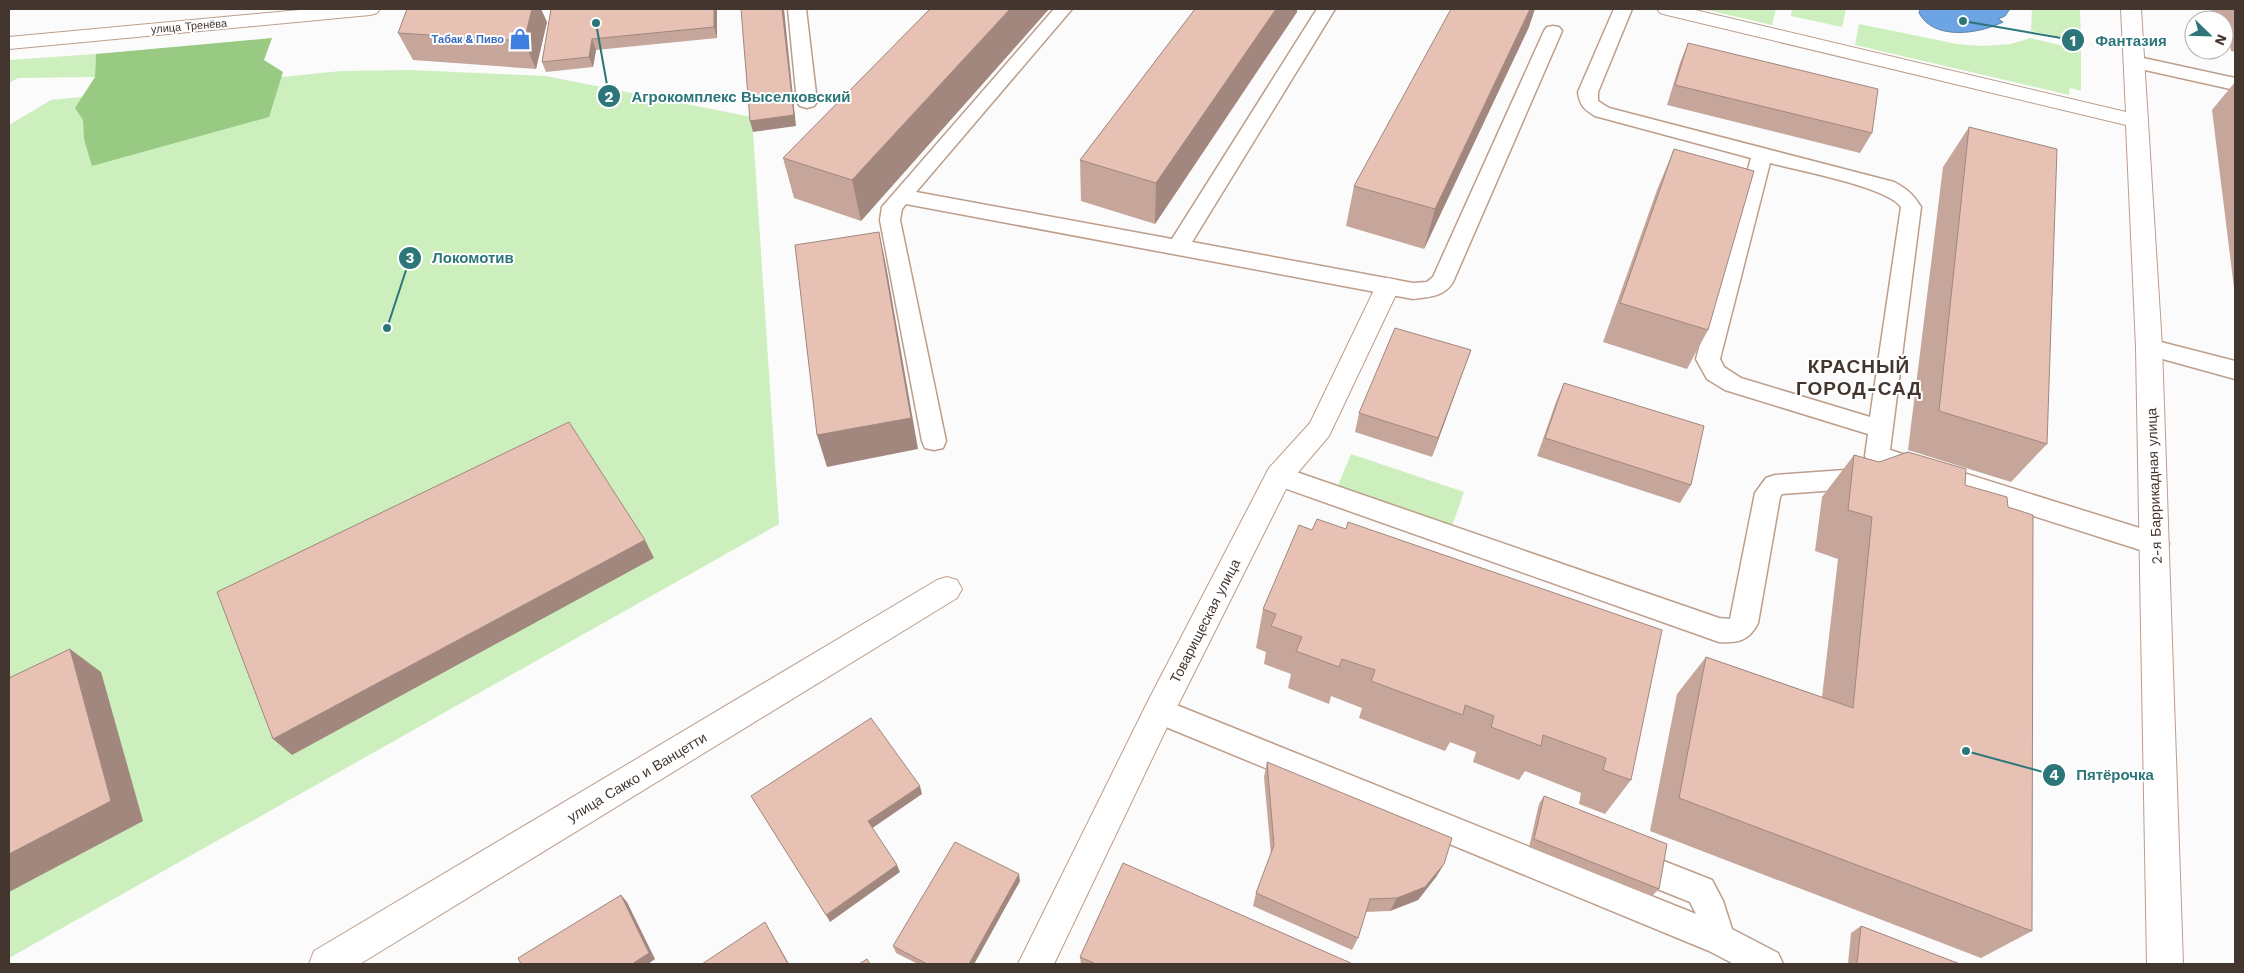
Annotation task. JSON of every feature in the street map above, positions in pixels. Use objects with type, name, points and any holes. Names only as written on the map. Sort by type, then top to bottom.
[{"type":"street","name":"улица Тренёва","points":[[9,43],[370,9]]},
{"type":"street","points":[[1666,9],[2136,122]]},
{"type":"street","name":"2-я Баррикадная улица","points":[[2131,9],[2149,347],[2156,544],[2165,964]]},
{"type":"street","name":"Товарищеская улица","points":[[1036,964],[1159,711],[1279,476],[1320,428],[1388,286]]},
{"type":"street","name":"улица Сакко и Ванцетти","points":[[327,964],[947,589]]},
{"type":"lane","points":[[797,9],[807,102]]},
{"type":"lane","points":[[934,441],[890,220],[892,207],[1063,9]]},
{"type":"lane","points":[[1178,246],[1326,9]]},
{"type":"lane","points":[[1279,476],[1719,630],[1736,631],[1744,623],[1768,493],[1775,485],[1864,478],[1874,472],[1911,207],[1904,196],[1887,187],[1602,112],[1589,103],[1588,92],[1623,9]]},
{"type":"lane","points":[[902,196],[1413,291],[1432,289],[1442,282],[1553,32]]},
{"type":"lane","points":[[2134,62],[2235,84]]},
{"type":"lane","points":[[1762,154],[1708,359],[1715,373],[1733,384],[1881,429]]},
{"type":"lane","points":[[2149,347],[2235,370]]},
{"type":"lane","points":[[1877,456],[2156,544]]},
{"type":"lane","points":[[1159,711],[1720,940],[1767,964]]},
{"type":"lane","points":[[1656,872],[1701,891],[1707,901],[1720,940]]},
{"type":"green space","points":[[1703,9],[1776,9],[1772,25]]},
{"type":"green space","points":[[1792,9],[1846,9],[1842,27],[1791,16]]},
{"type":"green space","points":[[2032,9],[2080,9],[2081,41],[2031,31]]},
{"type":"green space","points":[[1859,24],[1957,44],[1982,46],[2011,44],[2030,38],[2081,50],[2081,91],[2070,88],[2069,95],[1855,45]]},
{"type":"green space","points":[[272,38],[264,60],[283,72],[269,117],[92,166],[84,139],[83,120],[75,108],[95,77],[96,54]]},
{"type":"green space","points":[[96,54],[95,77],[18,78],[9,83],[9,60]]},
{"type":"green space","points":[[412,70],[546,76],[752,117],[779,524],[9,958],[9,125],[51,100],[341,71]]},
{"type":"green space","points":[[1351,454],[1464,492],[1452,526],[1337,488]]},
{"type":"water","points":[[1920,9],[2010,9],[2005,16],[1998,19],[2003,22],[1982,30],[1958,32],[1935,28],[1926,22],[1919,13]]},
{"type":"building","points":[[407,9],[532,9],[524,41],[398,33]]},
{"type":"building","points":[[551,9],[714,9],[714,27],[592,39],[589,57],[542,62]]},
{"type":"building","points":[[741,9],[782,9],[794,115],[750,121]]},
{"type":"building","points":[[930,9],[1010,9],[852,180],[783,158]]},
{"type":"building","points":[[1195,9],[1276,9],[1156,183],[1080,160]]},
{"type":"building","points":[[1451,9],[1530,9],[1435,209],[1354,186]]},
{"type":"building","points":[[1688,43],[1878,89],[1872,133],[1675,85]]},
{"type":"building","points":[[1969,127],[2057,149],[2047,444],[1939,411]]},
{"type":"building","points":[[1674,149],[1754,171],[1708,330],[1620,303]]},
{"type":"building","points":[[879,232],[911,418],[817,435],[795,245]]},
{"type":"building","points":[[1395,328],[1471,350],[1438,438],[1359,413]]},
{"type":"building","points":[[1564,383],[1704,426],[1691,485],[1545,438]]},
{"type":"building","points":[[569,422],[645,540],[273,739],[217,592]]},
{"type":"building","points":[[1908,452],[1966,469],[1965,485],[2007,497],[2008,507],[2033,515],[2032,931],[1679,798],[1706,657],[1853,708],[1872,517],[1848,510],[1854,455],[1879,462]]},
{"type":"building","points":[[1317,519],[1346,529],[1348,522],[1662,630],[1631,780],[1603,770],[1606,758],[1543,735],[1541,746],[1491,727],[1494,716],[1465,705],[1463,715],[1371,681],[1375,670],[1342,659],[1339,667],[1296,651],[1302,637],[1271,626],[1276,614],[1263,609],[1299,525],[1312,530]]},
{"type":"building","points":[[70,649],[111,801],[9,854],[9,678]]},
{"type":"building","points":[[871,718],[920,786],[868,821],[897,865],[826,915],[751,796]]},
{"type":"building","points":[[1267,762],[1452,838],[1444,864],[1425,887],[1397,898],[1370,899],[1358,938],[1256,893],[1274,845]]},
{"type":"building","points":[[1544,796],[1667,844],[1659,889],[1534,839]]},
{"type":"building","points":[[955,842],[1019,874],[969,964],[927,964],[893,946]]},
{"type":"building","points":[[1123,863],[1353,964],[1096,964],[1080,957]]},
{"type":"building","points":[[621,895],[649,953],[632,964],[521,964],[518,958]]},
{"type":"building","points":[[765,922],[788,964],[702,964]]},
{"type":"building","points":[[1861,926],[1960,964],[1857,964]]},
{"type":"building","points":[[867,959],[870,964],[859,964]]},
{"type":"place","name":"Фантазия","points":[[1963,21]]},
{"type":"place","name":"Агрокомплекс Выселковский","points":[[596,23]]},
{"type":"place","name":"Табак & Пиво","points":[[520,39]]},
{"type":"place","name":"Локомотив","points":[[387,328]]},
{"type":"place","name":"Пятёрочка","points":[[1966,751]]},
{"type":"district","name":"КРАСНЫЙ ГОРОД-САД","points":[[1859,377]]}]
